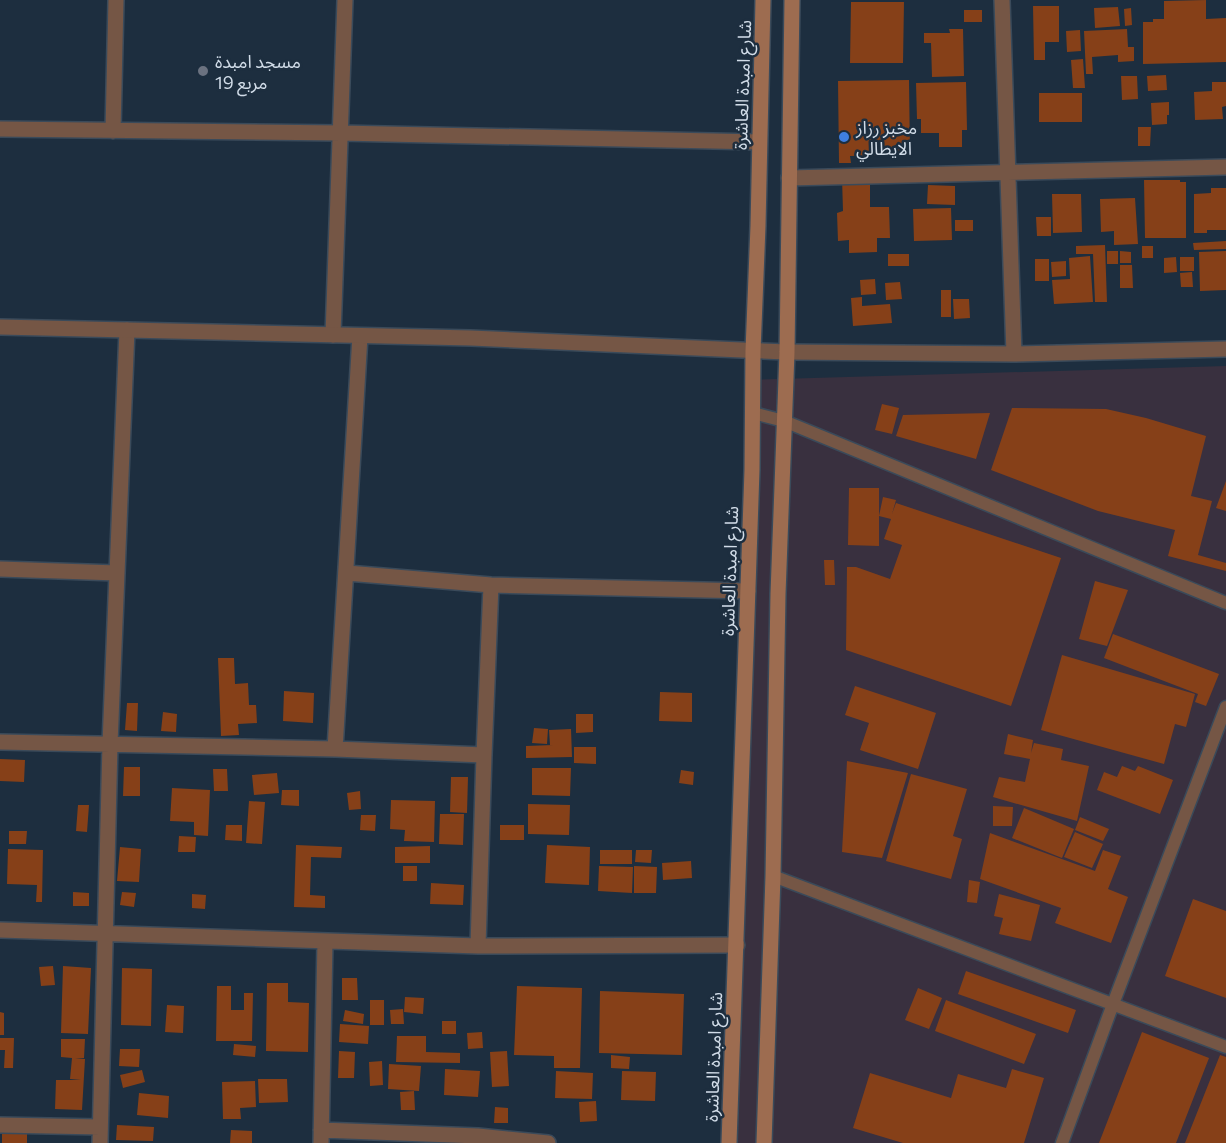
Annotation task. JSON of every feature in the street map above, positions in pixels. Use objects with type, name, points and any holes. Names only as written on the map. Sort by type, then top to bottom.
[{"type":"main road","name":"شارع امبدة العاشرة","points":[[729,1143],[748,591],[763,0]]},
{"type":"main road","points":[[764,1143],[773,876],[777,605],[787,352],[792,0]]},
{"type":"street","points":[[113,131],[116,0]]},
{"type":"street","points":[[333,335],[345,0]]},
{"type":"street","points":[[1002,0],[1014,354]]},
{"type":"street","points":[[0,129],[759,142]]},
{"type":"street","points":[[789,178],[1226,167]]},
{"type":"street","points":[[0,327],[471,338],[787,352],[1014,354],[1226,349]]},
{"type":"street","points":[[0,1125],[100,1135],[110,744],[127,330]]},
{"type":"street","points":[[335,749],[360,336]]},
{"type":"street","points":[[0,569],[117,573]]},
{"type":"street","points":[[347,573],[491,585],[748,591]]},
{"type":"street","points":[[478,946],[491,585]]},
{"type":"street","points":[[0,741],[484,755]]},
{"type":"street","points":[[0,930],[478,946],[737,945]]},
{"type":"street","points":[[326,942],[321,1136],[478,1139],[548,1143]]},
{"type":"lane","points":[[753,413],[784,421],[1226,603]]},
{"type":"lane","points":[[1062,1143],[1226,706]]},
{"type":"lane","points":[[773,876],[1226,1047]]},
{"type":"shaded area","points":[[1226,366],[1226,1143],[726,1143],[749,380]]},
{"type":"building","points":[[1206,0],[1206,19],[1226,18],[1226,62],[1143,64],[1143,22],[1164,19],[1164,1]]},
{"type":"building","points":[[851,2],[904,2],[903,63],[850,63]]},
{"type":"building","points":[[1033,6],[1059,6],[1059,42],[1045,42],[1045,60],[1034,60]]},
{"type":"building","points":[[1118,7],[1120,26],[1095,28],[1094,8]]},
{"type":"building","points":[[1131,8],[1132,25],[1125,26],[1124,9]]},
{"type":"building","points":[[964,10],[982,10],[982,22],[964,22]]},
{"type":"building","points":[[949,29],[963,29],[964,76],[932,77],[931,43],[924,43],[924,33],[950,33]]},
{"type":"building","points":[[1127,29],[1128,47],[1134,47],[1134,61],[1118,62],[1118,55],[1092,57],[1093,74],[1086,74],[1084,31]]},
{"type":"building","points":[[1080,30],[1081,51],[1067,52],[1066,31]]},
{"type":"building","points":[[1083,59],[1085,88],[1073,88],[1071,60]]},
{"type":"building","points":[[1166,75],[1167,90],[1148,91],[1147,76]]},
{"type":"building","points":[[1121,76],[1137,76],[1138,99],[1122,100]]},
{"type":"building","points":[[909,80],[910,155],[850,156],[851,163],[839,163],[838,81]]},
{"type":"building","points":[[966,82],[967,130],[962,130],[962,147],[939,147],[939,133],[921,133],[921,119],[917,119],[916,83]]},
{"type":"building","points":[[1212,82],[1226,82],[1226,106],[1222,107],[1223,119],[1195,120],[1194,92],[1212,91]]},
{"type":"building","points":[[1039,93],[1082,93],[1082,122],[1039,122]]},
{"type":"building","points":[[1169,102],[1167,124],[1152,125],[1151,103]]},
{"type":"building","points":[[1138,127],[1151,127],[1150,146],[1138,146]]},
{"type":"building","points":[[870,177],[870,207],[889,207],[890,238],[877,238],[877,252],[849,253],[849,240],[838,241],[837,213],[843,211],[842,178]]},
{"type":"building","points":[[1144,180],[1186,182],[1186,238],[1145,238]]},
{"type":"building","points":[[928,185],[955,186],[955,205],[927,204]]},
{"type":"building","points":[[1211,188],[1226,188],[1226,230],[1194,233],[1194,194],[1211,193]]},
{"type":"building","points":[[1052,194],[1081,194],[1082,232],[1053,233]]},
{"type":"building","points":[[1135,198],[1138,244],[1114,245],[1114,231],[1101,232],[1100,199]]},
{"type":"building","points":[[951,208],[952,240],[914,241],[913,209]]},
{"type":"building","points":[[1036,217],[1051,217],[1051,236],[1037,236]]},
{"type":"building","points":[[955,220],[973,220],[973,231],[955,231]]},
{"type":"building","points":[[1226,241],[1226,249],[1194,250],[1193,243]]},
{"type":"building","points":[[1105,245],[1107,302],[1095,302],[1093,254],[1076,254],[1076,246]]},
{"type":"building","points":[[1142,246],[1153,246],[1153,258],[1142,258]]},
{"type":"building","points":[[1107,251],[1118,251],[1118,264],[1107,264]]},
{"type":"building","points":[[1120,251],[1131,252],[1131,263],[1120,263]]},
{"type":"building","points":[[1226,251],[1226,290],[1200,291],[1199,252]]},
{"type":"building","points":[[888,254],[909,254],[909,266],[888,266]]},
{"type":"building","points":[[1090,256],[1093,302],[1054,304],[1052,280],[1070,279],[1069,258]]},
{"type":"building","points":[[1176,257],[1177,272],[1164,273],[1164,258]]},
{"type":"building","points":[[1180,257],[1194,257],[1194,271],[1180,271]]},
{"type":"building","points":[[1035,259],[1049,259],[1049,281],[1035,281]]},
{"type":"building","points":[[1066,261],[1066,276],[1052,277],[1051,262]]},
{"type":"building","points":[[1120,265],[1132,265],[1133,288],[1120,288]]},
{"type":"building","points":[[1192,272],[1193,287],[1181,287],[1180,273]]},
{"type":"building","points":[[875,279],[876,294],[861,295],[860,280]]},
{"type":"building","points":[[900,282],[902,299],[886,300],[885,283]]},
{"type":"building","points":[[941,290],[951,290],[951,317],[941,317]]},
{"type":"building","points":[[862,297],[862,306],[890,304],[892,323],[853,326],[851,298]]},
{"type":"building","points":[[953,299],[969,299],[970,318],[954,319]]},
{"type":"building","points":[[882,404],[899,408],[892,434],[875,430]]},
{"type":"building","points":[[1012,408],[1106,409],[1206,436],[1191,496],[1212,501],[1198,555],[1226,563],[1226,571],[1168,556],[1175,530],[1098,511],[991,470]]},
{"type":"building","points":[[990,413],[976,459],[896,436],[903,415]]},
{"type":"building","points":[[1226,481],[1226,511],[1216,508]]},
{"type":"building","points":[[849,488],[879,488],[879,546],[848,545]]},
{"type":"building","points":[[883,497],[896,500],[892,514],[896,503],[1061,558],[1011,706],[846,650],[847,567],[856,567],[890,579],[902,545],[884,539],[891,519],[879,516]]},
{"type":"building","points":[[824,560],[834,560],[835,585],[825,585]]},
{"type":"building","points":[[1095,581],[1128,590],[1107,646],[1079,639]]},
{"type":"building","points":[[1113,634],[1219,674],[1206,706],[1195,702],[1198,694],[1104,658]]},
{"type":"building","points":[[1062,655],[1195,694],[1186,727],[1175,724],[1164,764],[1041,730]]},
{"type":"building","points":[[218,658],[234,658],[235,684],[248,683],[249,705],[256,705],[257,723],[238,724],[239,735],[221,736]]},
{"type":"building","points":[[855,686],[936,713],[918,769],[860,750],[869,723],[845,715]]},
{"type":"building","points":[[284,691],[314,693],[313,723],[283,721]]},
{"type":"building","points":[[660,692],[692,693],[692,722],[659,721]]},
{"type":"building","points":[[127,703],[138,703],[137,731],[125,730]]},
{"type":"building","points":[[163,712],[177,714],[176,732],[161,731]]},
{"type":"building","points":[[576,714],[593,714],[593,732],[576,733]]},
{"type":"building","points":[[534,728],[548,729],[547,744],[532,743]]},
{"type":"building","points":[[571,729],[572,757],[526,758],[526,746],[553,745],[550,745],[549,730]]},
{"type":"building","points":[[1008,734],[1033,740],[1031,753],[1034,743],[1063,749],[1061,760],[1089,766],[1077,821],[993,797],[999,777],[1025,782],[1030,759],[1004,754]]},
{"type":"building","points":[[574,747],[596,747],[596,764],[574,763]]},
{"type":"building","points":[[0,759],[25,760],[24,782],[0,781]]},
{"type":"building","points":[[847,761],[908,773],[882,858],[842,852]]},
{"type":"building","points":[[1122,766],[1135,771],[1138,766],[1173,780],[1160,814],[1097,790],[1104,772],[1117,777]]},
{"type":"building","points":[[124,767],[140,767],[140,796],[123,796]]},
{"type":"building","points":[[532,768],[571,768],[570,796],[532,795]]},
{"type":"building","points":[[213,769],[227,769],[228,791],[214,791]]},
{"type":"building","points":[[681,770],[694,772],[693,785],[679,783]]},
{"type":"building","points":[[277,773],[279,793],[254,795],[252,775]]},
{"type":"building","points":[[911,774],[967,789],[953,836],[962,839],[951,879],[886,861]]},
{"type":"building","points":[[451,777],[468,777],[467,813],[450,812]]},
{"type":"building","points":[[172,788],[210,790],[208,836],[194,835],[194,822],[170,821]]},
{"type":"building","points":[[282,790],[299,790],[299,806],[281,805]]},
{"type":"building","points":[[360,791],[361,809],[349,810],[347,793]]},
{"type":"building","points":[[391,800],[435,801],[434,842],[404,841],[405,830],[390,829]]},
{"type":"building","points":[[249,801],[265,802],[262,844],[246,843]]},
{"type":"building","points":[[528,804],[570,805],[569,835],[528,834]]},
{"type":"building","points":[[78,805],[89,805],[87,832],[76,831]]},
{"type":"building","points":[[993,806],[1013,807],[1012,826],[993,826]]},
{"type":"building","points":[[1024,808],[1074,829],[1062,858],[1012,838]]},
{"type":"building","points":[[440,814],[464,814],[463,845],[439,844]]},
{"type":"building","points":[[361,815],[376,815],[375,831],[360,830]]},
{"type":"building","points":[[1080,817],[1109,829],[1103,841],[1075,830]]},
{"type":"building","points":[[226,825],[242,825],[242,841],[225,840]]},
{"type":"building","points":[[500,825],[524,825],[524,840],[500,840]]},
{"type":"building","points":[[9,831],[27,831],[26,844],[9,844]]},
{"type":"building","points":[[1075,832],[1103,844],[1092,868],[1064,857]]},
{"type":"building","points":[[990,833],[1095,871],[1103,850],[1121,856],[1108,889],[1128,897],[1111,943],[1055,923],[1061,908],[980,879]]},
{"type":"building","points":[[179,836],[196,837],[195,852],[178,852]]},
{"type":"building","points":[[296,845],[342,847],[341,858],[311,857],[310,895],[325,896],[325,908],[294,907]]},
{"type":"building","points":[[547,845],[590,847],[589,885],[545,883]]},
{"type":"building","points":[[430,846],[430,863],[395,863],[395,847]]},
{"type":"building","points":[[120,847],[141,849],[139,882],[117,881]]},
{"type":"building","points":[[8,849],[43,850],[42,902],[36,902],[37,885],[7,884]]},
{"type":"building","points":[[600,850],[632,850],[632,864],[600,864]]},
{"type":"building","points":[[636,850],[652,850],[651,863],[635,862]]},
{"type":"building","points":[[691,861],[692,878],[663,880],[662,863]]},
{"type":"building","points":[[403,866],[417,866],[417,881],[403,881]]},
{"type":"building","points":[[599,866],[633,867],[632,893],[598,891]]},
{"type":"building","points":[[634,866],[657,867],[656,893],[634,893]]},
{"type":"building","points":[[969,880],[980,882],[977,903],[967,902]]},
{"type":"building","points":[[431,883],[464,885],[463,905],[430,904]]},
{"type":"building","points":[[73,892],[89,893],[89,906],[73,906]]},
{"type":"building","points":[[122,892],[136,893],[134,907],[120,905]]},
{"type":"building","points":[[192,894],[206,895],[205,909],[192,908]]},
{"type":"building","points":[[999,894],[1040,905],[1031,941],[999,934],[1003,918],[994,916]]},
{"type":"building","points":[[1193,899],[1226,911],[1226,998],[1165,976]]},
{"type":"building","points":[[53,966],[55,985],[41,986],[39,967]]},
{"type":"building","points":[[63,966],[91,968],[88,1034],[61,1033]]},
{"type":"building","points":[[122,968],[152,969],[151,1026],[121,1025]]},
{"type":"building","points":[[966,971],[1076,1010],[1068,1033],[958,994]]},
{"type":"building","points":[[342,978],[357,978],[358,1000],[342,1000]]},
{"type":"building","points":[[267,983],[288,983],[288,1002],[309,1003],[308,1052],[266,1051]]},
{"type":"building","points":[[217,986],[231,986],[231,1010],[244,1010],[244,993],[253,993],[252,1041],[216,1041]]},
{"type":"building","points":[[517,986],[582,988],[580,1068],[554,1068],[554,1056],[514,1055]]},
{"type":"building","points":[[918,988],[942,998],[929,1029],[905,1020]]},
{"type":"building","points":[[600,991],[684,994],[682,1055],[599,1053]]},
{"type":"building","points":[[405,997],[424,998],[423,1014],[404,1012]]},
{"type":"building","points":[[370,1000],[384,1000],[384,1025],[370,1025]]},
{"type":"building","points":[[946,1000],[1036,1034],[1024,1064],[935,1031]]},
{"type":"building","points":[[167,1005],[184,1006],[183,1033],[165,1032]]},
{"type":"building","points":[[403,1009],[404,1024],[391,1024],[390,1010]]},
{"type":"building","points":[[345,1010],[364,1014],[363,1024],[343,1021]]},
{"type":"building","points":[[0,1012],[4,1013],[4,1035],[0,1035]]},
{"type":"building","points":[[442,1021],[456,1021],[456,1034],[442,1034]]},
{"type":"building","points":[[340,1024],[369,1026],[368,1044],[339,1042]]},
{"type":"building","points":[[482,1032],[483,1048],[468,1049],[467,1033]]},
{"type":"building","points":[[1142,1032],[1209,1058],[1176,1143],[1099,1143]]},
{"type":"building","points":[[397,1036],[426,1036],[426,1052],[460,1053],[460,1063],[396,1062]]},
{"type":"building","points":[[0,1038],[14,1038],[13,1068],[4,1068],[5,1050],[0,1050]]},
{"type":"building","points":[[61,1039],[85,1039],[84,1058],[75,1058],[85,1059],[82,1110],[55,1109],[56,1080],[81,1080],[70,1079],[72,1058],[61,1057]]},
{"type":"building","points":[[234,1044],[256,1046],[255,1057],[233,1055]]},
{"type":"building","points":[[120,1049],[140,1049],[139,1067],[119,1066]]},
{"type":"building","points":[[339,1051],[355,1052],[354,1078],[338,1078]]},
{"type":"building","points":[[507,1051],[509,1086],[492,1087],[490,1052]]},
{"type":"building","points":[[611,1055],[630,1057],[629,1069],[611,1068]]},
{"type":"building","points":[[1220,1055],[1226,1057],[1226,1143],[1185,1143]]},
{"type":"building","points":[[382,1061],[383,1085],[370,1086],[369,1062]]},
{"type":"building","points":[[389,1064],[421,1066],[419,1091],[388,1089]]},
{"type":"building","points":[[445,1069],[480,1071],[478,1097],[444,1095]]},
{"type":"building","points":[[1012,1069],[1044,1078],[1024,1143],[903,1143],[853,1128],[870,1073],[951,1098],[958,1074],[1006,1088]]},
{"type":"building","points":[[142,1070],[145,1082],[123,1088],[120,1075]]},
{"type":"building","points":[[556,1071],[593,1073],[592,1099],[555,1098]]},
{"type":"building","points":[[622,1071],[656,1072],[655,1101],[621,1100]]},
{"type":"building","points":[[258,1079],[287,1079],[288,1102],[259,1103]]},
{"type":"building","points":[[255,1081],[256,1107],[240,1108],[241,1119],[223,1119],[222,1082]]},
{"type":"building","points":[[414,1091],[415,1110],[401,1110],[400,1092]]},
{"type":"building","points":[[139,1093],[169,1096],[168,1118],[137,1115]]},
{"type":"building","points":[[596,1101],[597,1121],[580,1122],[579,1102]]},
{"type":"building","points":[[495,1107],[508,1108],[508,1123],[494,1123]]},
{"type":"building","points":[[117,1125],[154,1127],[153,1141],[116,1140]]},
{"type":"building","points":[[231,1130],[252,1131],[252,1143],[230,1143]]},
{"type":"building","points":[[2,1132],[27,1134],[27,1143],[2,1143]]},
{"type":"place","name":"مسجد امبدة مربع 19","points":[[203,71]]},
{"type":"place","name":"مخبز رزاز الايطالي","points":[[844,137]]}]
